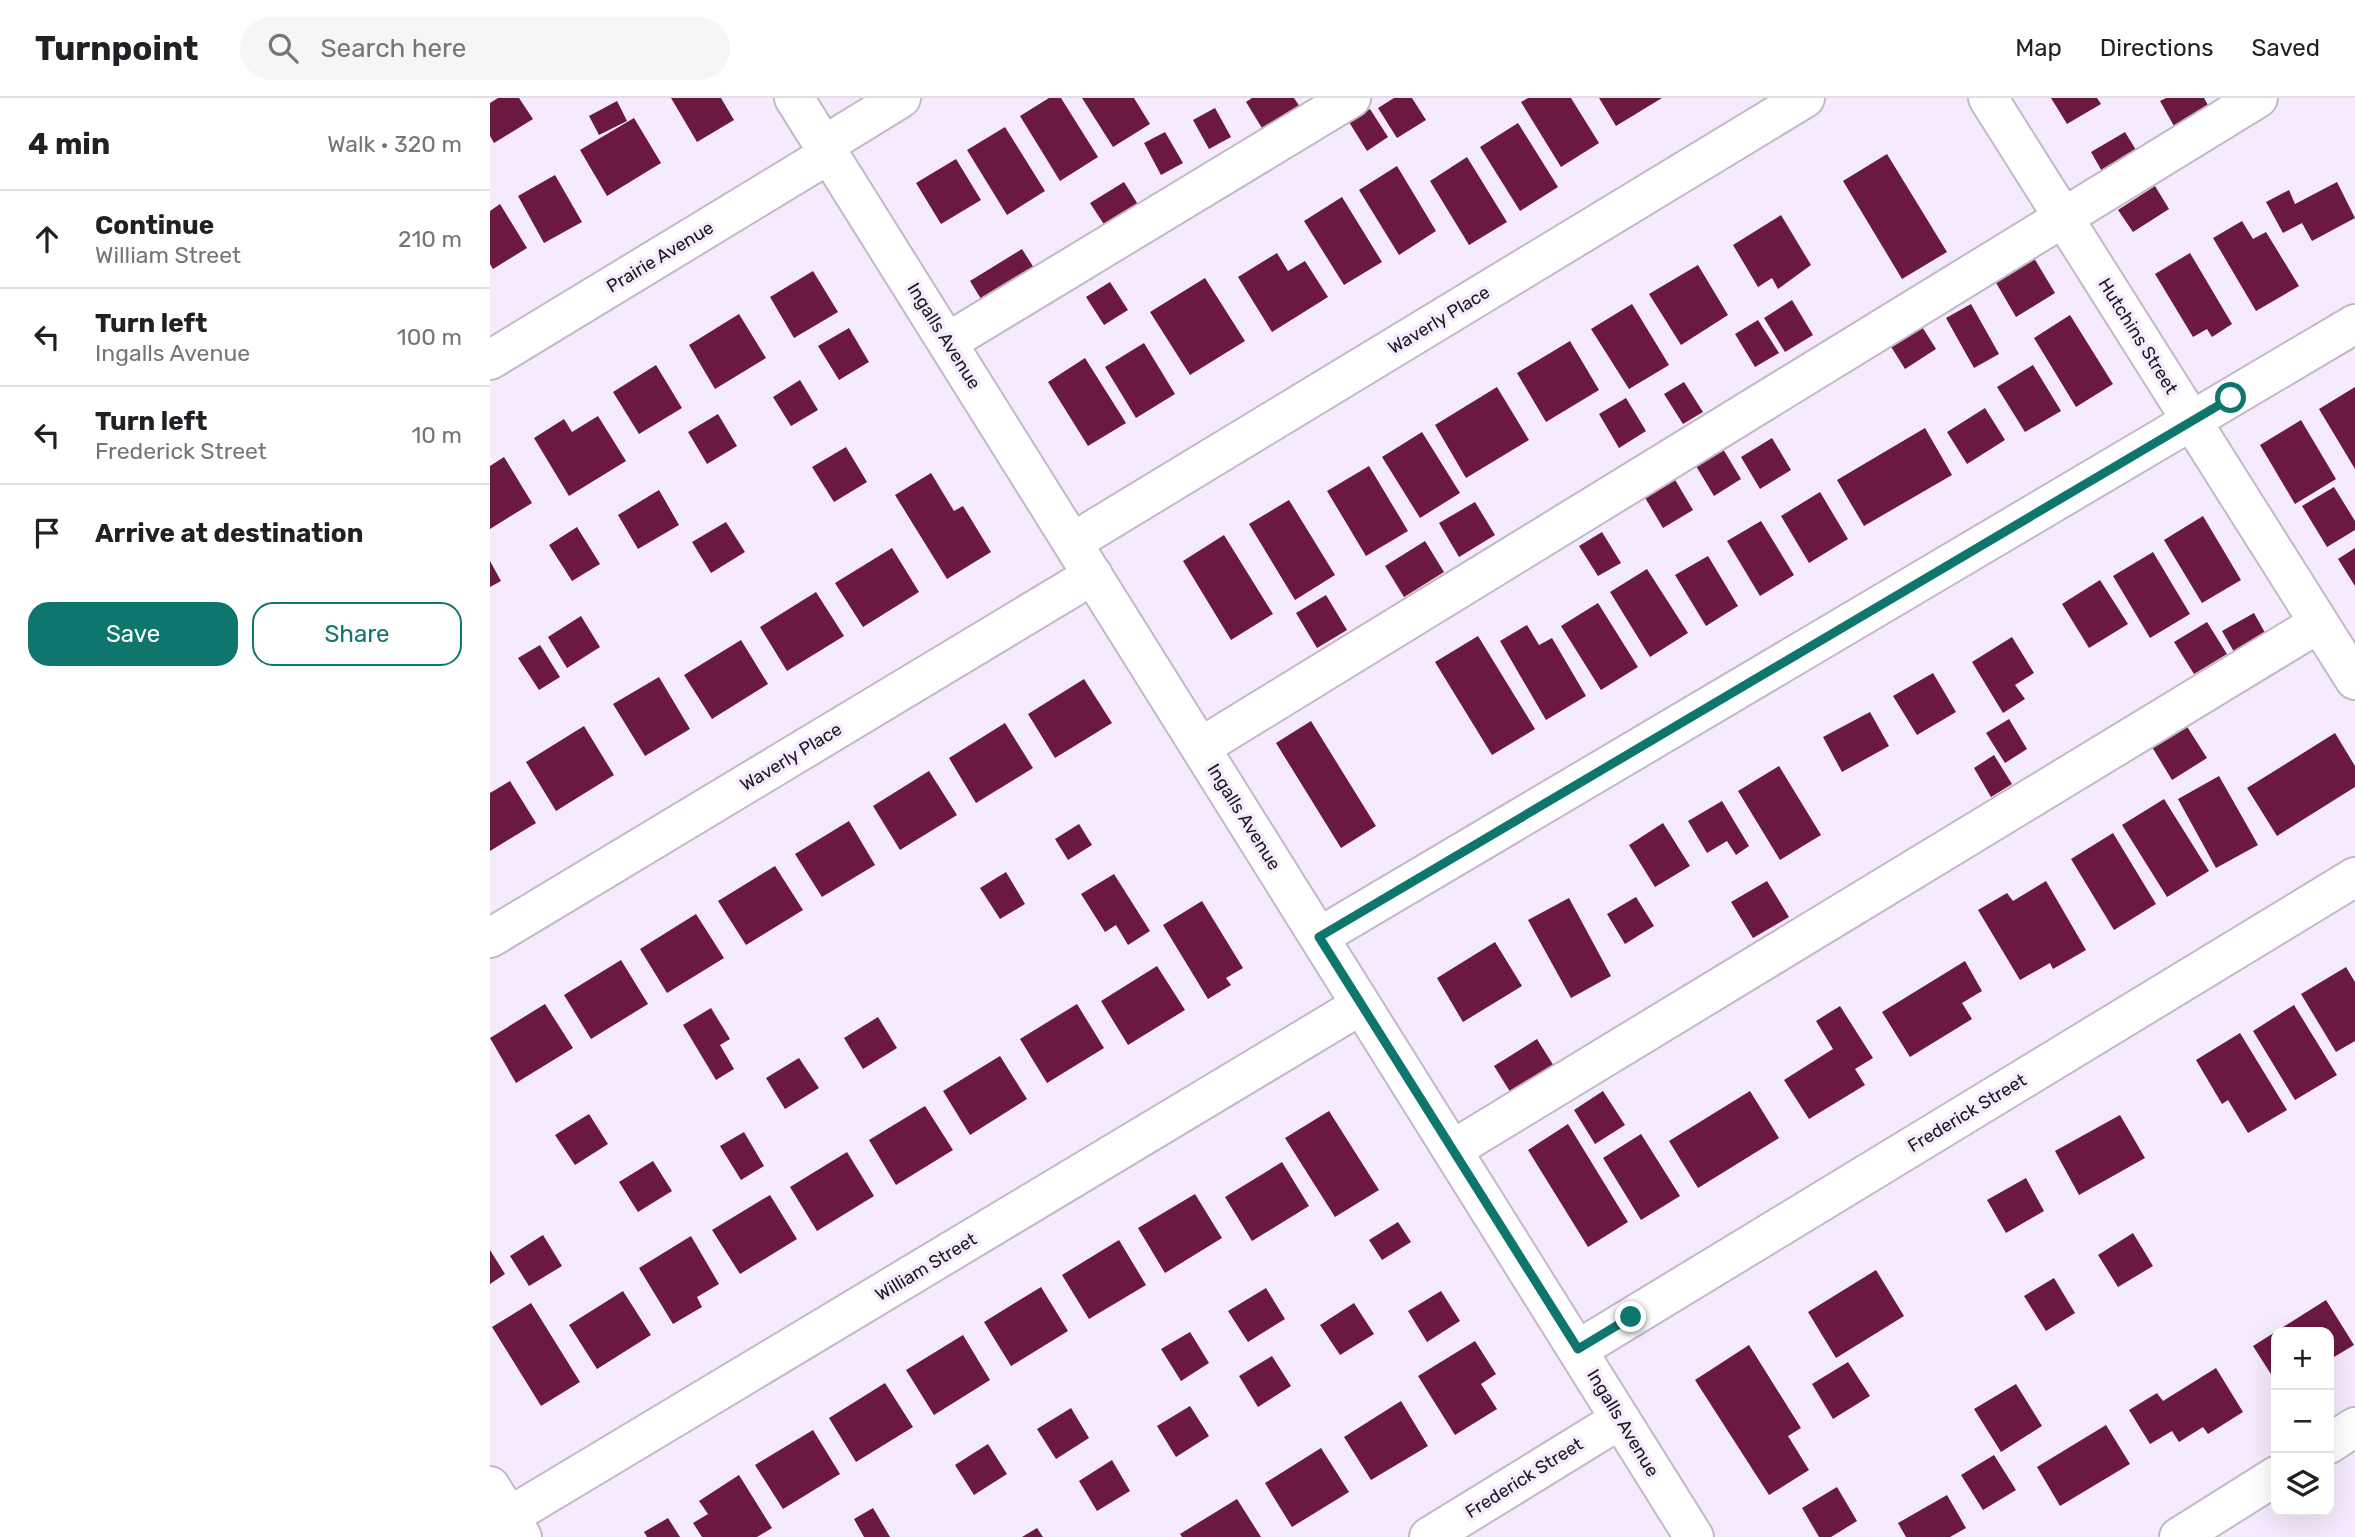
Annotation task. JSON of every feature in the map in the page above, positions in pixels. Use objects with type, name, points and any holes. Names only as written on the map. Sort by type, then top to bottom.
[{"type":"street","name":"Ingalls Avenue","points":[[794,98],[1694,1537]]},
{"type":"street","name":"Prairie Avenue","points":[[490,360],[826,150],[901,98]]},
{"type":"street","points":[[948,342],[1351,98]]},
{"type":"street","name":"Waverly Place","points":[[1073,542],[1805,98]]},
{"type":"street","name":"Hutchins Street","points":[[1988,98],[2355,680]]},
{"type":"street","points":[[1200,747],[1682,454],[2062,216],[2258,98]]},
{"type":"street","points":[[1319,937],[2355,324]]},
{"type":"street","name":"Waverly Place","points":[[490,938],[1093,575]]},
{"type":"street","points":[[1452,1150],[2319,623]]},
{"type":"street","name":"Frederick Street","points":[[1578,1349],[2355,877]]},
{"type":"street","name":"William Street","points":[[503,1517],[1361,1006]]},
{"type":"street","name":"Frederick Street","points":[[1429,1537],[1619,1420]]},
{"type":"street","points":[[2334,1441],[2355,1427]]},
{"type":"street","points":[[2179,1537],[2271,1479]]},
{"type":"building","points":[[498,98],[519,98],[533,119],[494,143],[490,136],[490,103]]},
{"type":"building","points":[[671,98],[721,98],[734,120],[697,142]]},
{"type":"building","points":[[1049,98],[1061,98],[1098,157],[1060,181],[1020,116]]},
{"type":"building","points":[[1082,98],[1134,98],[1150,124],[1113,147]]},
{"type":"building","points":[[1252,98],[1294,98],[1302,110],[1265,133],[1246,102]]},
{"type":"building","points":[[1394,98],[1412,98],[1426,120],[1397,138],[1378,108]]},
{"type":"building","points":[[1528,98],[1571,98],[1599,143],[1561,167],[1521,102]]},
{"type":"building","points":[[1599,98],[1662,98],[1616,126]]},
{"type":"building","points":[[2051,98],[2097,98],[2101,104],[2067,124]]},
{"type":"building","points":[[2166,98],[2204,98],[2214,116],[2179,135],[2160,101]]},
{"type":"building","points":[[617,101],[627,121],[599,135],[589,116]]},
{"type":"building","points":[[1215,108],[1231,137],[1209,149],[1193,120]]},
{"type":"building","points":[[1370,109],[1388,137],[1367,151],[1349,122]]},
{"type":"building","points":[[634,118],[661,163],[607,196],[580,150]]},
{"type":"building","points":[[1518,123],[1558,187],[1520,211],[1480,147]]},
{"type":"building","points":[[1005,127],[1045,191],[1007,215],[967,150]]},
{"type":"building","points":[[1165,132],[1183,163],[1161,175],[1144,143]]},
{"type":"building","points":[[2125,132],[2147,168],[2112,189],[2091,152]]},
{"type":"building","points":[[1887,154],[1947,252],[1902,279],[1843,181]]},
{"type":"building","points":[[1467,157],[1507,222],[1469,245],[1430,181]]},
{"type":"building","points":[[956,159],[981,200],[941,224],[916,183]]},
{"type":"building","points":[[1397,166],[1436,231],[1399,255],[1359,190]]},
{"type":"building","points":[[555,175],[582,222],[544,243],[518,196]]},
{"type":"building","points":[[1124,182],[1142,211],[1109,232],[1090,203]]},
{"type":"building","points":[[2337,182],[2355,218],[2312,241],[2302,223],[2283,233],[2266,202],[2289,190],[2295,204]]},
{"type":"building","points":[[2155,186],[2169,209],[2133,232],[2118,210]]},
{"type":"building","points":[[1342,197],[1382,262],[1344,285],[1304,221]]},
{"type":"building","points":[[500,204],[527,248],[493,269],[490,264],[490,211]]},
{"type":"building","points":[[1781,215],[1811,265],[1778,289],[1772,278],[1758,287],[1733,245]]},
{"type":"building","points":[[2242,221],[2253,239],[2266,232],[2299,286],[2256,311],[2213,238]]},
{"type":"building","points":[[1022,249],[1041,279],[989,312],[970,281]]},
{"type":"building","points":[[1277,253],[1288,271],[1305,261],[1328,297],[1272,332],[1238,277]]},
{"type":"building","points":[[2190,253],[2232,324],[2212,337],[2207,329],[2193,337],[2155,274]]},
{"type":"building","points":[[2034,258],[2055,293],[2016,317],[1995,281]]},
{"type":"building","points":[[1698,265],[1728,315],[1681,345],[1649,294]]},
{"type":"building","points":[[813,271],[838,312],[794,338],[770,297]]},
{"type":"building","points":[[1205,278],[1245,341],[1190,375],[1150,312]]},
{"type":"building","points":[[1110,282],[1128,310],[1104,325],[1086,297]]},
{"type":"building","points":[[1792,300],[1813,335],[1785,352],[1764,318]]},
{"type":"building","points":[[1632,304],[1669,365],[1629,389],[1591,329]]},
{"type":"building","points":[[1971,304],[1999,354],[1974,368],[1946,318]]},
{"type":"building","points":[[739,314],[766,358],[715,389],[689,345]]},
{"type":"building","points":[[2070,315],[2113,384],[2076,407],[2034,338]]},
{"type":"building","points":[[1758,320],[1779,353],[1755,367],[1735,334]]},
{"type":"building","points":[[1921,325],[1936,349],[1905,369],[1890,345]]},
{"type":"building","points":[[849,328],[869,362],[839,380],[818,346]]},
{"type":"building","points":[[1570,341],[1599,390],[1546,422],[1517,373]]},
{"type":"building","points":[[1144,343],[1175,394],[1136,418],[1105,367]]},
{"type":"building","points":[[1085,358],[1126,423],[1088,446],[1048,382]]},
{"type":"building","points":[[656,365],[682,408],[639,434],[613,392]]},
{"type":"building","points":[[2033,365],[2061,411],[2025,432],[1997,387]]},
{"type":"building","points":[[800,380],[818,410],[791,426],[773,397]]},
{"type":"building","points":[[1684,382],[1703,412],[1683,424],[1664,394]]},
{"type":"building","points":[[1497,387],[1529,440],[1466,478],[1435,425]]},
{"type":"building","points":[[2355,387],[2355,469],[2319,409]]},
{"type":"building","points":[[1626,398],[1646,431],[1619,448],[1599,414]]},
{"type":"building","points":[[1985,408],[2005,440],[1967,464],[1947,432]]},
{"type":"building","points":[[718,414],[737,446],[707,464],[688,432]]},
{"type":"building","points":[[598,416],[626,461],[569,496],[534,438],[564,419],[572,432]]},
{"type":"building","points":[[2301,420],[2336,479],[2295,504],[2260,445]]},
{"type":"building","points":[[1925,428],[1952,475],[1864,526],[1837,480]]},
{"type":"building","points":[[1422,432],[1460,493],[1420,518],[1382,457]]},
{"type":"building","points":[[1772,438],[1791,470],[1760,489],[1741,457]]},
{"type":"building","points":[[846,447],[867,482],[834,502],[812,467]]},
{"type":"building","points":[[1723,449],[1741,479],[1714,496],[1696,466]]},
{"type":"building","points":[[504,457],[532,503],[490,529],[490,466]]},
{"type":"building","points":[[1369,466],[1408,531],[1366,556],[1327,491]]},
{"type":"building","points":[[931,473],[954,511],[963,506],[991,552],[947,579],[895,495]]},
{"type":"building","points":[[1674,478],[1693,510],[1663,528],[1644,496]]},
{"type":"building","points":[[2334,487],[2355,521],[2355,530],[2327,547],[2302,506]]},
{"type":"building","points":[[659,490],[679,525],[638,549],[618,515]]},
{"type":"building","points":[[1820,492],[1848,539],[1809,563],[1781,516]]},
{"type":"building","points":[[1289,500],[1335,575],[1295,600],[1249,524]]},
{"type":"building","points":[[1475,502],[1495,535],[1459,557],[1439,523]]},
{"type":"building","points":[[2203,516],[2241,580],[2202,603],[2164,540]]},
{"type":"building","points":[[1761,521],[1794,575],[1760,596],[1727,541]]},
{"type":"building","points":[[726,522],[745,552],[711,573],[692,542]]},
{"type":"building","points":[[577,527],[600,564],[572,581],[549,545]]},
{"type":"building","points":[[1602,532],[1621,563],[1598,576],[1579,546]]},
{"type":"building","points":[[1224,535],[1273,614],[1231,640],[1183,561]]},
{"type":"building","points":[[1425,541],[1444,572],[1404,597],[1385,566]]},
{"type":"building","points":[[892,548],[919,592],[863,627],[835,583]]},
{"type":"building","points":[[2355,548],[2355,586],[2338,559]]},
{"type":"building","points":[[2153,552],[2190,614],[2150,638],[2113,576]]},
{"type":"building","points":[[1708,556],[1738,606],[1706,626],[1675,575]]},
{"type":"building","points":[[490,561],[501,581],[490,587]]},
{"type":"building","points":[[1647,569],[1688,633],[1650,657],[1610,592]]},
{"type":"building","points":[[2100,580],[2128,624],[2089,648],[2062,604]]},
{"type":"building","points":[[816,592],[844,636],[787,671],[760,627]]},
{"type":"building","points":[[1326,595],[1347,630],[1317,648],[1296,613]]},
{"type":"building","points":[[1598,603],[1638,667],[1601,690],[1561,626]]},
{"type":"building","points":[[2254,613],[2268,638],[2237,657],[2222,631]]},
{"type":"building","points":[[581,616],[600,647],[567,668],[548,637]]},
{"type":"building","points":[[2207,622],[2227,654],[2194,674],[2174,642]]},
{"type":"building","points":[[1527,625],[1539,645],[1552,638],[1586,696],[1546,720],[1500,641]]},
{"type":"building","points":[[1478,636],[1535,729],[1492,755],[1435,662]]},
{"type":"building","points":[[2012,637],[2034,673],[2015,685],[2025,699],[2003,713],[1972,662]]},
{"type":"building","points":[[741,640],[768,684],[712,719],[684,675]]},
{"type":"building","points":[[540,645],[560,677],[539,690],[518,658]]},
{"type":"building","points":[[1933,673],[1956,712],[1917,735],[1893,696]]},
{"type":"building","points":[[659,677],[690,729],[645,756],[613,704]]},
{"type":"building","points":[[1084,679],[1112,723],[1055,758],[1028,714]]},
{"type":"building","points":[[1870,712],[1889,746],[1842,772],[1823,737]]},
{"type":"building","points":[[2009,719],[2027,749],[2005,763],[1986,733]]},
{"type":"building","points":[[1311,721],[1376,826],[1341,848],[1276,743]]},
{"type":"building","points":[[1005,723],[1033,768],[976,803],[949,758]]},
{"type":"building","points":[[2186,725],[2207,758],[2172,780],[2152,747]]},
{"type":"building","points":[[584,726],[614,775],[556,811],[526,762]]},
{"type":"building","points":[[2335,733],[2355,766],[2355,787],[2277,836],[2247,788]]},
{"type":"building","points":[[1994,755],[2012,784],[1991,797],[1974,768]]},
{"type":"building","points":[[1779,766],[1821,835],[1780,860],[1738,791]]},
{"type":"building","points":[[929,771],[957,815],[900,850],[873,806]]},
{"type":"building","points":[[2219,776],[2258,845],[2216,868],[2178,799]]},
{"type":"building","points":[[510,781],[536,823],[490,851],[490,793]]},
{"type":"building","points":[[2164,799],[2209,871],[2167,897],[2122,825]]},
{"type":"building","points":[[1722,801],[1749,846],[1736,855],[1727,841],[1707,853],[1688,821]]},
{"type":"building","points":[[849,821],[875,865],[822,897],[795,854]]},
{"type":"building","points":[[1663,823],[1690,866],[1655,887],[1629,845]]},
{"type":"building","points":[[1079,824],[1092,845],[1068,860],[1055,839]]},
{"type":"building","points":[[2113,833],[2156,904],[2114,930],[2071,859]]},
{"type":"building","points":[[775,866],[803,910],[746,945],[718,901]]},
{"type":"building","points":[[1006,872],[1025,904],[1000,919],[980,888]]},
{"type":"building","points":[[1114,874],[1150,931],[1128,945],[1116,925],[1105,932],[1081,894]]},
{"type":"building","points":[[1767,881],[1789,917],[1753,938],[1731,902]]},
{"type":"building","points":[[2046,881],[2086,950],[2053,969],[2050,963],[2020,980],[1978,910],[2007,893],[2013,901]]},
{"type":"building","points":[[1636,897],[1654,926],[1625,944],[1607,914]]},
{"type":"building","points":[[1569,898],[1611,976],[1571,998],[1528,920]]},
{"type":"building","points":[[1202,901],[1243,968],[1226,978],[1231,985],[1208,999],[1163,925]]},
{"type":"building","points":[[696,914],[724,958],[667,993],[640,949]]},
{"type":"building","points":[[1495,942],[1522,986],[1463,1022],[1437,978]]},
{"type":"building","points":[[621,960],[648,1004],[591,1039],[564,995]]},
{"type":"building","points":[[1965,961],[1982,991],[1962,1003],[1972,1019],[1910,1057],[1882,1012]]},
{"type":"building","points":[[1157,966],[1185,1010],[1128,1045],[1101,1001]]},
{"type":"building","points":[[2346,967],[2355,982],[2355,1041],[2336,1052],[2301,994]]},
{"type":"building","points":[[545,1004],[573,1048],[516,1083],[490,1038]]},
{"type":"building","points":[[1077,1004],[1104,1048],[1047,1083],[1020,1039]]},
{"type":"building","points":[[2294,1005],[2337,1075],[2295,1100],[2253,1031]]},
{"type":"building","points":[[1840,1006],[1873,1058],[1855,1069],[1865,1085],[1809,1119],[1784,1080],[1833,1049],[1816,1021]]},
{"type":"building","points":[[711,1008],[730,1039],[720,1045],[734,1069],[716,1080],[683,1025]]},
{"type":"building","points":[[878,1017],[897,1048],[863,1069],[844,1038]]},
{"type":"building","points":[[2240,1033],[2287,1110],[2248,1133],[2228,1100],[2222,1104],[2196,1060]]},
{"type":"building","points":[[1537,1039],[1557,1071],[1514,1098],[1494,1066]]},
{"type":"building","points":[[1000,1056],[1027,1099],[970,1135],[943,1091]]},
{"type":"building","points":[[799,1058],[819,1088],[785,1109],[766,1078]]},
{"type":"building","points":[[1603,1091],[1625,1125],[1595,1144],[1574,1110]]},
{"type":"building","points":[[1750,1091],[1779,1138],[1698,1188],[1669,1141]]},
{"type":"building","points":[[925,1106],[953,1150],[896,1185],[869,1140]]},
{"type":"building","points":[[1329,1111],[1379,1190],[1335,1217],[1285,1138]]},
{"type":"building","points":[[589,1114],[608,1144],[575,1165],[555,1135]]},
{"type":"building","points":[[2120,1115],[2145,1158],[2079,1195],[2055,1151]]},
{"type":"building","points":[[1568,1124],[1628,1222],[1588,1247],[1528,1150]]},
{"type":"building","points":[[744,1132],[764,1166],[741,1180],[720,1146]]},
{"type":"building","points":[[1641,1134],[1680,1196],[1641,1220],[1603,1158]]},
{"type":"building","points":[[847,1152],[874,1196],[817,1231],[790,1187]]},
{"type":"building","points":[[653,1161],[672,1191],[638,1212],[619,1182]]},
{"type":"building","points":[[1282,1162],[1309,1206],[1252,1241],[1225,1197]]},
{"type":"building","points":[[2026,1178],[2044,1211],[2006,1233],[1987,1200]]},
{"type":"building","points":[[1195,1194],[1222,1238],[1165,1273],[1138,1228]]},
{"type":"building","points":[[770,1195],[797,1239],[740,1274],[712,1230]]},
{"type":"building","points":[[1398,1222],[1411,1242],[1382,1260],[1369,1240]]},
{"type":"building","points":[[2133,1233],[2153,1266],[2118,1287],[2098,1255]]},
{"type":"building","points":[[543,1235],[562,1266],[529,1286],[510,1256]]},
{"type":"building","points":[[691,1236],[719,1284],[697,1297],[702,1307],[673,1324],[639,1268]]},
{"type":"building","points":[[1119,1240],[1146,1285],[1089,1319],[1062,1275]]},
{"type":"building","points":[[490,1250],[505,1274],[490,1284]]},
{"type":"building","points":[[1876,1270],[1904,1316],[1836,1358],[1808,1312]]},
{"type":"building","points":[[2054,1278],[2075,1313],[2046,1331],[2024,1296]]},
{"type":"building","points":[[1041,1287],[1068,1331],[1011,1366],[984,1322]]},
{"type":"building","points":[[1266,1288],[1285,1319],[1248,1342],[1228,1311]]},
{"type":"building","points":[[623,1291],[651,1335],[597,1369],[569,1325]]},
{"type":"building","points":[[1441,1291],[1460,1321],[1427,1342],[1408,1311]]},
{"type":"building","points":[[2326,1300],[2354,1345],[2334,1357],[2334,1327],[2283,1327]]},
{"type":"building","points":[[531,1303],[580,1382],[541,1406],[492,1327]]},
{"type":"building","points":[[1354,1303],[1374,1334],[1340,1355],[1320,1325]]},
{"type":"building","points":[[1190,1332],[1209,1363],[1181,1381],[1161,1349]]},
{"type":"building","points":[[963,1335],[990,1380],[934,1415],[906,1370]]},
{"type":"building","points":[[2271,1335],[2271,1374],[2253,1346]]},
{"type":"building","points":[[1475,1341],[1496,1374],[1481,1384],[1497,1409],[1455,1435],[1418,1376]]},
{"type":"building","points":[[1749,1345],[1801,1428],[1788,1436],[1809,1470],[1769,1495],[1695,1380]]},
{"type":"building","points":[[1272,1356],[1291,1386],[1258,1407],[1239,1376]]},
{"type":"building","points":[[1848,1362],[1870,1396],[1833,1419],[1812,1384]]},
{"type":"building","points":[[2216,1368],[2243,1412],[2208,1434],[2203,1427],[2179,1442],[2172,1431],[2150,1444],[2129,1410],[2157,1393],[2163,1401]]},
{"type":"building","points":[[885,1383],[913,1427],[856,1462],[829,1418]]},
{"type":"building","points":[[2016,1384],[2042,1426],[2001,1452],[1974,1409]]},
{"type":"building","points":[[1401,1401],[1428,1446],[1371,1480],[1344,1437]]},
{"type":"building","points":[[1190,1406],[1209,1436],[1176,1457],[1157,1426]]},
{"type":"building","points":[[1071,1408],[1089,1438],[1056,1459],[1037,1429]]},
{"type":"building","points":[[2106,1425],[2130,1464],[2060,1506],[2037,1467]]},
{"type":"building","points":[[813,1430],[840,1474],[783,1509],[755,1465]]},
{"type":"building","points":[[988,1444],[1007,1474],[974,1495],[955,1465]]},
{"type":"building","points":[[1321,1448],[1349,1492],[1292,1527],[1265,1483]]},
{"type":"building","points":[[1994,1455],[2016,1490],[1983,1510],[1961,1475]]},
{"type":"building","points":[[1112,1460],[1130,1491],[1097,1511],[1079,1481]]},
{"type":"building","points":[[739,1475],[772,1528],[757,1537],[702,1537],[693,1523],[708,1514],[699,1501]]},
{"type":"building","points":[[1837,1487],[1857,1521],[1831,1537],[1819,1537],[1802,1508]]},
{"type":"building","points":[[1947,1495],[1966,1528],[1950,1537],[1906,1537],[1898,1523]]},
{"type":"building","points":[[1237,1499],[1261,1537],[1182,1537],[1180,1534]]},
{"type":"building","points":[[873,1508],[890,1537],[864,1537],[854,1519]]},
{"type":"building","points":[[668,1518],[680,1537],[647,1537],[644,1532]]},
{"type":"building","points":[[1037,1528],[1043,1537],[1022,1537]]},
{"type":"route","points":[[1631,1317],[1578,1349],[1319,937],[2231,398]]}]
